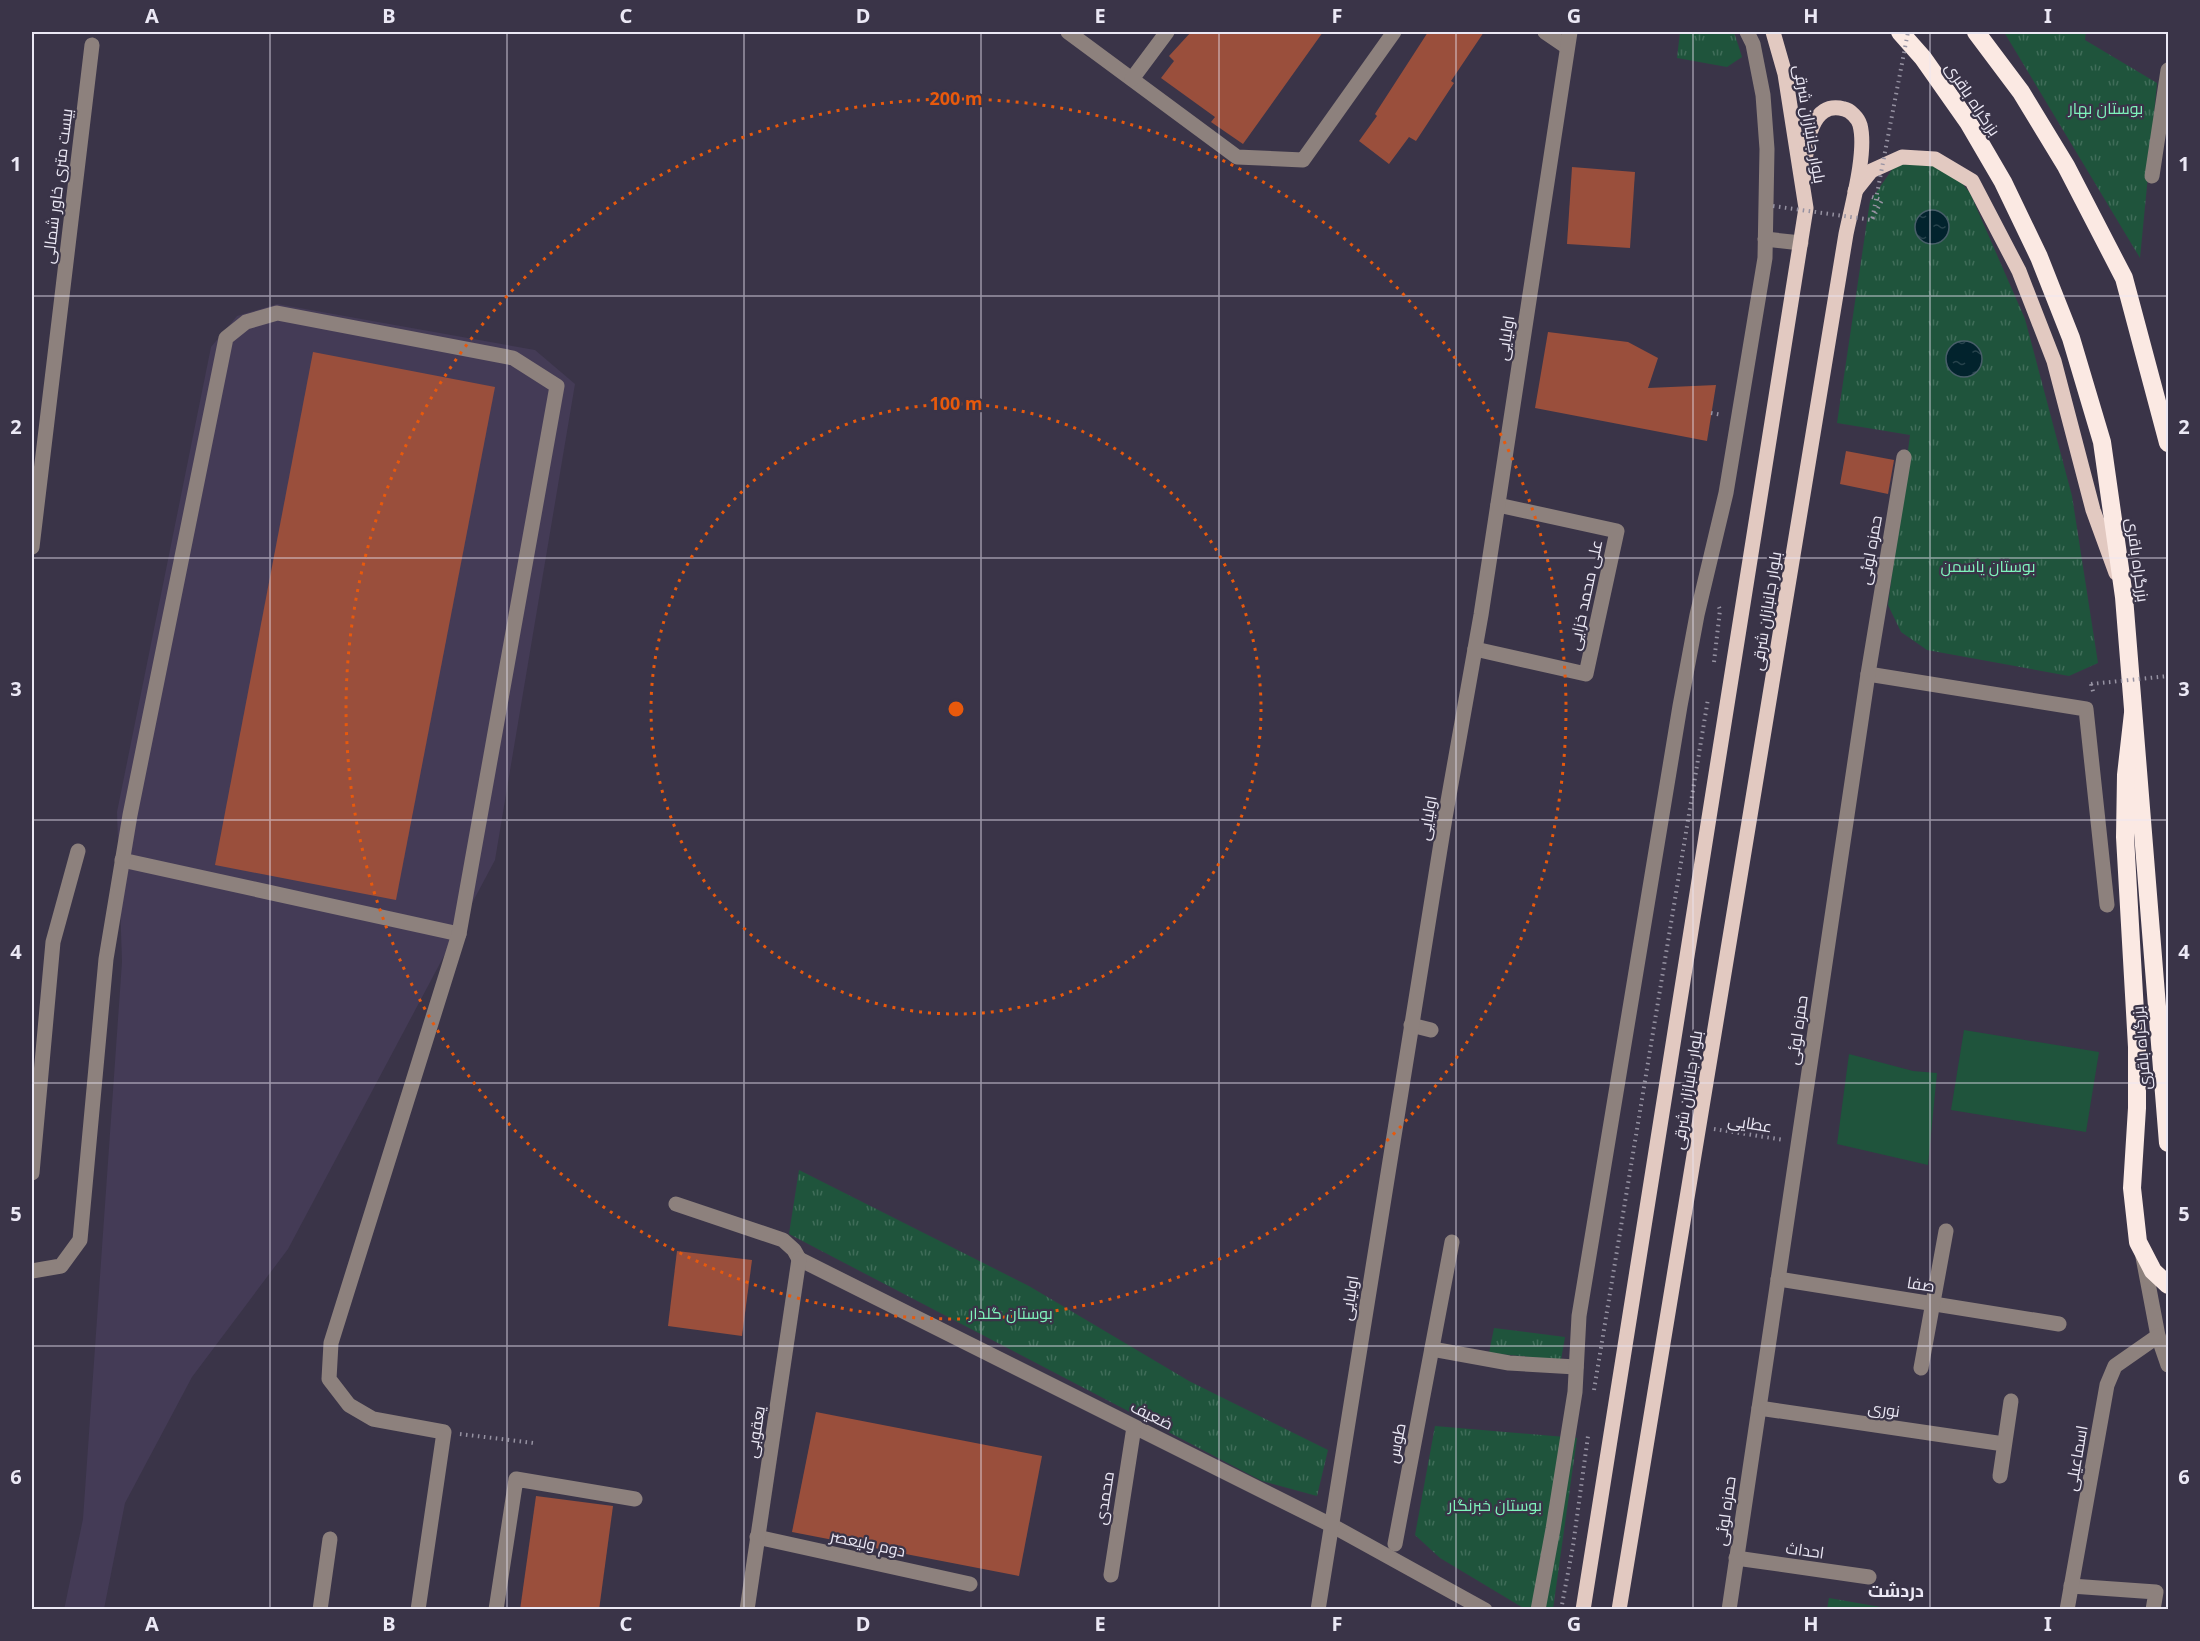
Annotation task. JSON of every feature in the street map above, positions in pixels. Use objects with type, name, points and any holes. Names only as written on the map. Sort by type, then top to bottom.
[{"type":"highway","name":"بزرگراه باقری","points":[[1900,32],[1923,58],[1968,122],[2003,182],[2043,267],[2071,338],[2102,442],[2124,597],[2169,1143]]},
{"type":"highway","points":[[1976,32],[2021,92],[2066,166],[2124,278],[2169,443]]},
{"type":"highway","points":[[2133,713],[2126,775],[2125,827],[2137,1047],[2137,1108],[2132,1188],[2138,1242],[2153,1271],[2169,1285]]},
{"type":"main road","name":"بلوار جانبازان شرقی","points":[[1583,1610],[1806,208],[1785,74],[1773,32]]},
{"type":"main road","name":"بلوار جانبازان شرقی","points":[[1619,1610],[1846,234],[1855,191],[1862,137],[1859,121],[1847,109],[1833,107],[1821,111],[1808,140],[1803,181]]},
{"type":"main road","points":[[1855,191],[1871,171],[1902,157],[1935,159],[1972,181],[2019,272],[2054,361],[2093,510],[2124,597]]},
{"type":"street","points":[[1068,32],[1237,157],[1304,160],[1394,32]]},
{"type":"street","points":[[1131,79],[1167,32]]},
{"type":"street","points":[[1545,32],[1568,47]]},
{"type":"street","name":"اولیایی","points":[[1318,1610],[1411,1026],[1498,505],[1570,32]]},
{"type":"street","points":[[1538,1610],[1575,1392],[1579,1316],[1615,1066],[1697,615],[1730,472],[1765,258],[1767,149],[1763,94],[1753,44],[1747,32]]},
{"type":"street","name":"بیست متری خاور شمالی","points":[[32,547],[92,45]]},
{"type":"street","points":[[2152,176],[2169,70]]},
{"type":"street","points":[[1765,239],[1801,243]]},
{"type":"street","points":[[32,1271],[61,1266],[80,1240],[106,959],[123,860],[226,338],[246,322],[277,313],[513,358],[557,386],[459,934],[331,1343],[329,1379],[349,1405],[373,1419],[444,1432],[418,1610]]},
{"type":"street","name":"حمزه لوئی","points":[[1729,1610],[1868,674],[1904,457]]},
{"type":"street","name":"علی محمد خزایی","points":[[1475,649],[1586,674],[1617,531],[1498,505]]},
{"type":"street","points":[[1868,674],[2086,710],[2107,905]]},
{"type":"street","points":[[32,1173],[53,942],[78,851]]},
{"type":"street","points":[[123,860],[459,934]]},
{"type":"street","points":[[1411,1026],[1431,1030]]},
{"type":"street","points":[[2132,1201],[2158,1336],[2169,1365]]},
{"type":"street","name":"ضعیف","points":[[676,1203],[783,1240],[794,1250],[799,1259],[1331,1525],[1485,1610]]},
{"type":"street","points":[[1921,1368],[1931,1303],[1946,1231]]},
{"type":"street","name":"طوس","points":[[1395,1544],[1452,1242]]},
{"type":"street","name":"یعقوبی","points":[[747,1610],[799,1259]]},
{"type":"street","name":"صفا","points":[[1778,1279],[2059,1324]]},
{"type":"street","name":"اسماعیلی","points":[[2067,1610],[2107,1385],[2115,1366],[2158,1336]]},
{"type":"street","points":[[1432,1349],[1509,1363],[1576,1367]]},
{"type":"street","points":[[2000,1476],[2011,1401]]},
{"type":"street","name":"نوری","points":[[1759,1408],[2004,1444]]},
{"type":"street","name":"محمدی","points":[[1110,1575],[1134,1426]]},
{"type":"street","points":[[496,1610],[516,1479],[635,1499]]},
{"type":"street","name":"دوم ولیعصر","points":[[758,1538],[970,1584]]},
{"type":"street","points":[[320,1610],[330,1539]]},
{"type":"street","name":"احداث","points":[[1736,1558],[1869,1577]]},
{"type":"street","points":[[2071,1586],[2156,1592],[2153,1610]]},
{"type":"path","points":[[1872,220],[1908,32]]},
{"type":"path","points":[[1872,220],[1882,200]]},
{"type":"path","points":[[1773,206],[1872,220]]},
{"type":"path","points":[[1714,665],[1720,610],[1716,601]]},
{"type":"path","points":[[2094,697],[2091,684],[2169,676]]},
{"type":"path","points":[[1594,1394],[1710,689]]},
{"type":"path","name":"عطایی","points":[[1699,1127],[1798,1143]]},
{"type":"path","points":[[1561,1610],[1573,1546],[1589,1429]]},
{"type":"path","points":[[444,1432],[534,1443]]},
{"type":"shaded area","points":[[277,304],[535,350],[575,384],[495,860],[288,1249],[192,1377],[125,1503],[104,1609],[64,1610],[83,1519],[122,962],[117,812],[211,347],[237,316]]},
{"type":"green space","points":[[1680,32],[1734,32],[1742,57],[1727,67],[1677,58]]},
{"type":"green space","name":"بوستان بهار","points":[[2004,32],[2086,32],[2085,40],[2157,83],[2140,258]]},
{"type":"green space","name":"بوستان یاسمن","points":[[1896,164],[1947,165],[1970,193],[2025,319],[2072,496],[2098,663],[2069,676],[1927,650],[1901,632],[1888,605],[1910,435],[1837,423],[1870,201]]},
{"type":"green space","points":[[1964,1030],[2099,1052],[2086,1132],[1951,1110]]},
{"type":"green space","points":[[1849,1054],[1913,1071],[1937,1073],[1928,1165],[1837,1144]]},
{"type":"green space","name":"بوستان گلدار","points":[[799,1170],[1029,1286],[1189,1381],[1328,1450],[1317,1496],[1262,1481],[789,1234]]},
{"type":"green space","points":[[1494,1328],[1565,1337],[1561,1360],[1489,1353]]},
{"type":"green space","name":"بوستان خبرنگار","points":[[1435,1426],[1577,1438],[1553,1609],[1525,1609],[1440,1558],[1415,1535]]},
{"type":"green space","points":[[1829,1598],[1892,1609],[1827,1609]]},
{"type":"water","points":[[1932,210],[1944,215],[1949,227],[1944,239],[1932,244],[1920,239],[1915,227],[1920,215]]},
{"type":"water","points":[[1964,341],[1977,346],[1982,359],[1977,372],[1964,377],[1951,372],[1946,359],[1951,346]]},
{"type":"building","points":[[1191,32],[1323,32],[1243,144],[1211,122],[1215,117],[1161,78],[1174,61],[1169,56]]},
{"type":"building","points":[[1428,32],[1484,32],[1451,81],[1454,83],[1416,141],[1409,137],[1389,164],[1359,141],[1377,116],[1375,114]]},
{"type":"building","points":[[1572,167],[1635,172],[1630,248],[1567,244]]},
{"type":"building","points":[[1548,332],[1628,342],[1658,358],[1648,388],[1716,385],[1707,441],[1535,408]]},
{"type":"building","points":[[313,352],[495,387],[396,900],[215,865]]},
{"type":"building","points":[[1846,451],[1894,460],[1888,494],[1840,484]]},
{"type":"building","points":[[677,1251],[752,1260],[742,1336],[668,1326]]},
{"type":"building","points":[[816,1412],[1042,1456],[1019,1576],[792,1532]]},
{"type":"building","points":[[536,1496],[613,1506],[599,1610],[520,1610]]},
{"type":"district","name":"دردشت","points":[[1896,1590]]}]
